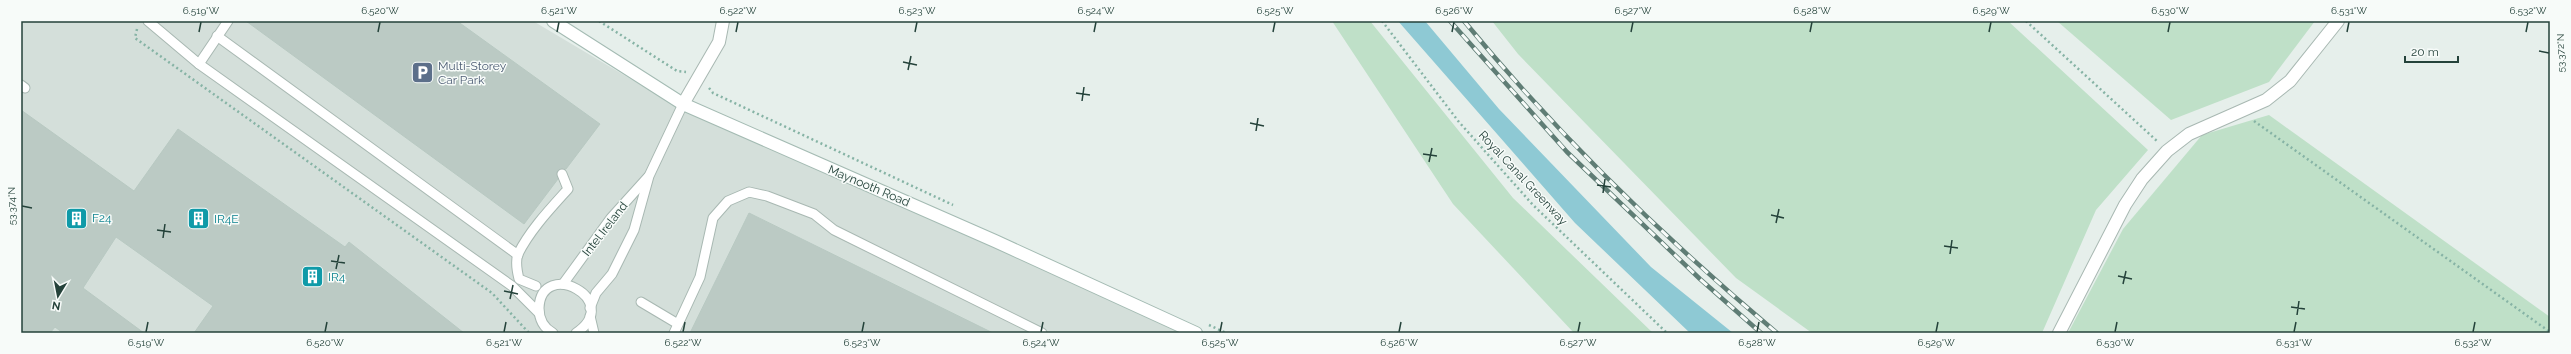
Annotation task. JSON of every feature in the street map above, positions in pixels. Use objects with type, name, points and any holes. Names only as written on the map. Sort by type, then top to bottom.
[{"type":"main road","name":"Maynooth Road","points":[[553,21],[683,104],[995,241],[1196,333]]},
{"type":"main road","points":[[683,104],[699,74],[719,42],[723,21]]},
{"type":"main road","points":[[2059,333],[2125,205],[2142,179],[2167,151],[2189,134],[2266,100],[2290,81],[2338,21]]},
{"type":"lane","points":[[148,21],[199,64],[512,286],[539,313],[545,327],[553,333]]},
{"type":"lane","points":[[199,64],[228,21]]},
{"type":"lane","points":[[218,36],[518,255]]},
{"type":"lane","name":"Intel Ireland","points":[[576,333],[587,323],[596,293],[612,274],[634,230],[649,176],[683,104]]},
{"type":"lane","points":[[536,286],[519,279],[516,266],[518,255],[543,218],[568,189],[562,174]]},
{"type":"lane","name":"Intel Ireland","points":[[539,313],[542,297],[558,285],[611,218],[649,176]]},
{"type":"lane","points":[[674,333],[700,277],[713,218],[728,201],[749,192],[767,196],[814,214],[834,230],[1042,333]]},
{"type":"lane","points":[[512,286],[571,285],[582,291],[588,300],[594,333]]},
{"type":"lane","points":[[641,302],[678,324]]},
{"type":"path","points":[[599,21],[677,71],[699,74],[713,93],[958,207]]},
{"type":"path","name":"Royal Canal Greenway","points":[[1382,21],[1459,122],[1528,199],[1666,333]]},
{"type":"path","points":[[2026,21],[2167,151]]},
{"type":"path","points":[[137,29],[135,38],[492,293],[529,333]]},
{"type":"path","points":[[2240,111],[2550,332]]},
{"type":"path","points":[[1205,323],[1226,333]]},
{"type":"shaded area","points":[[21,21],[533,21],[676,106],[1201,333],[21,333]]},
{"type":"green space","points":[[1332,21],[1370,21],[1513,198],[1653,333],[1574,333],[1453,204]]},
{"type":"green space","points":[[1492,21],[2008,21],[2148,150],[2096,210],[2042,333],[1812,333],[1736,278],[1518,54]]},
{"type":"green space","points":[[2057,21],[2315,21],[2269,82],[2171,120]]},
{"type":"green space","points":[[2269,115],[2550,317],[2550,333],[2068,333],[2123,229],[2202,135]]},
{"type":"water","points":[[1398,21],[1425,21],[1499,109],[1651,267],[1733,333],[1690,333],[1575,223]]},
{"type":"building","name":"Multi-Storey Car Park","points":[[246,21],[457,21],[600,124],[566,169],[557,171],[558,179],[524,224]]},
{"type":"building","points":[[21,110],[134,191],[178,129],[345,247],[349,242],[464,333],[194,333],[213,306],[116,237],[83,288],[144,333],[63,333],[55,327],[50,333],[21,333]]},
{"type":"building","points":[[749,213],[993,333],[690,333]]},
{"type":"railway","points":[[1450,21],[1567,152],[1700,279],[1761,333]]},
{"type":"railway","points":[[1464,21],[1537,104],[1613,184],[1653,223],[1777,333]]},
{"type":"place","name":"Multi-Storey Car Park","points":[[423,73]]},
{"type":"place","name":"F24","points":[[76,218]]},
{"type":"place","name":"IR4E","points":[[199,219]]},
{"type":"place","name":"IR4","points":[[312,277]]}]
